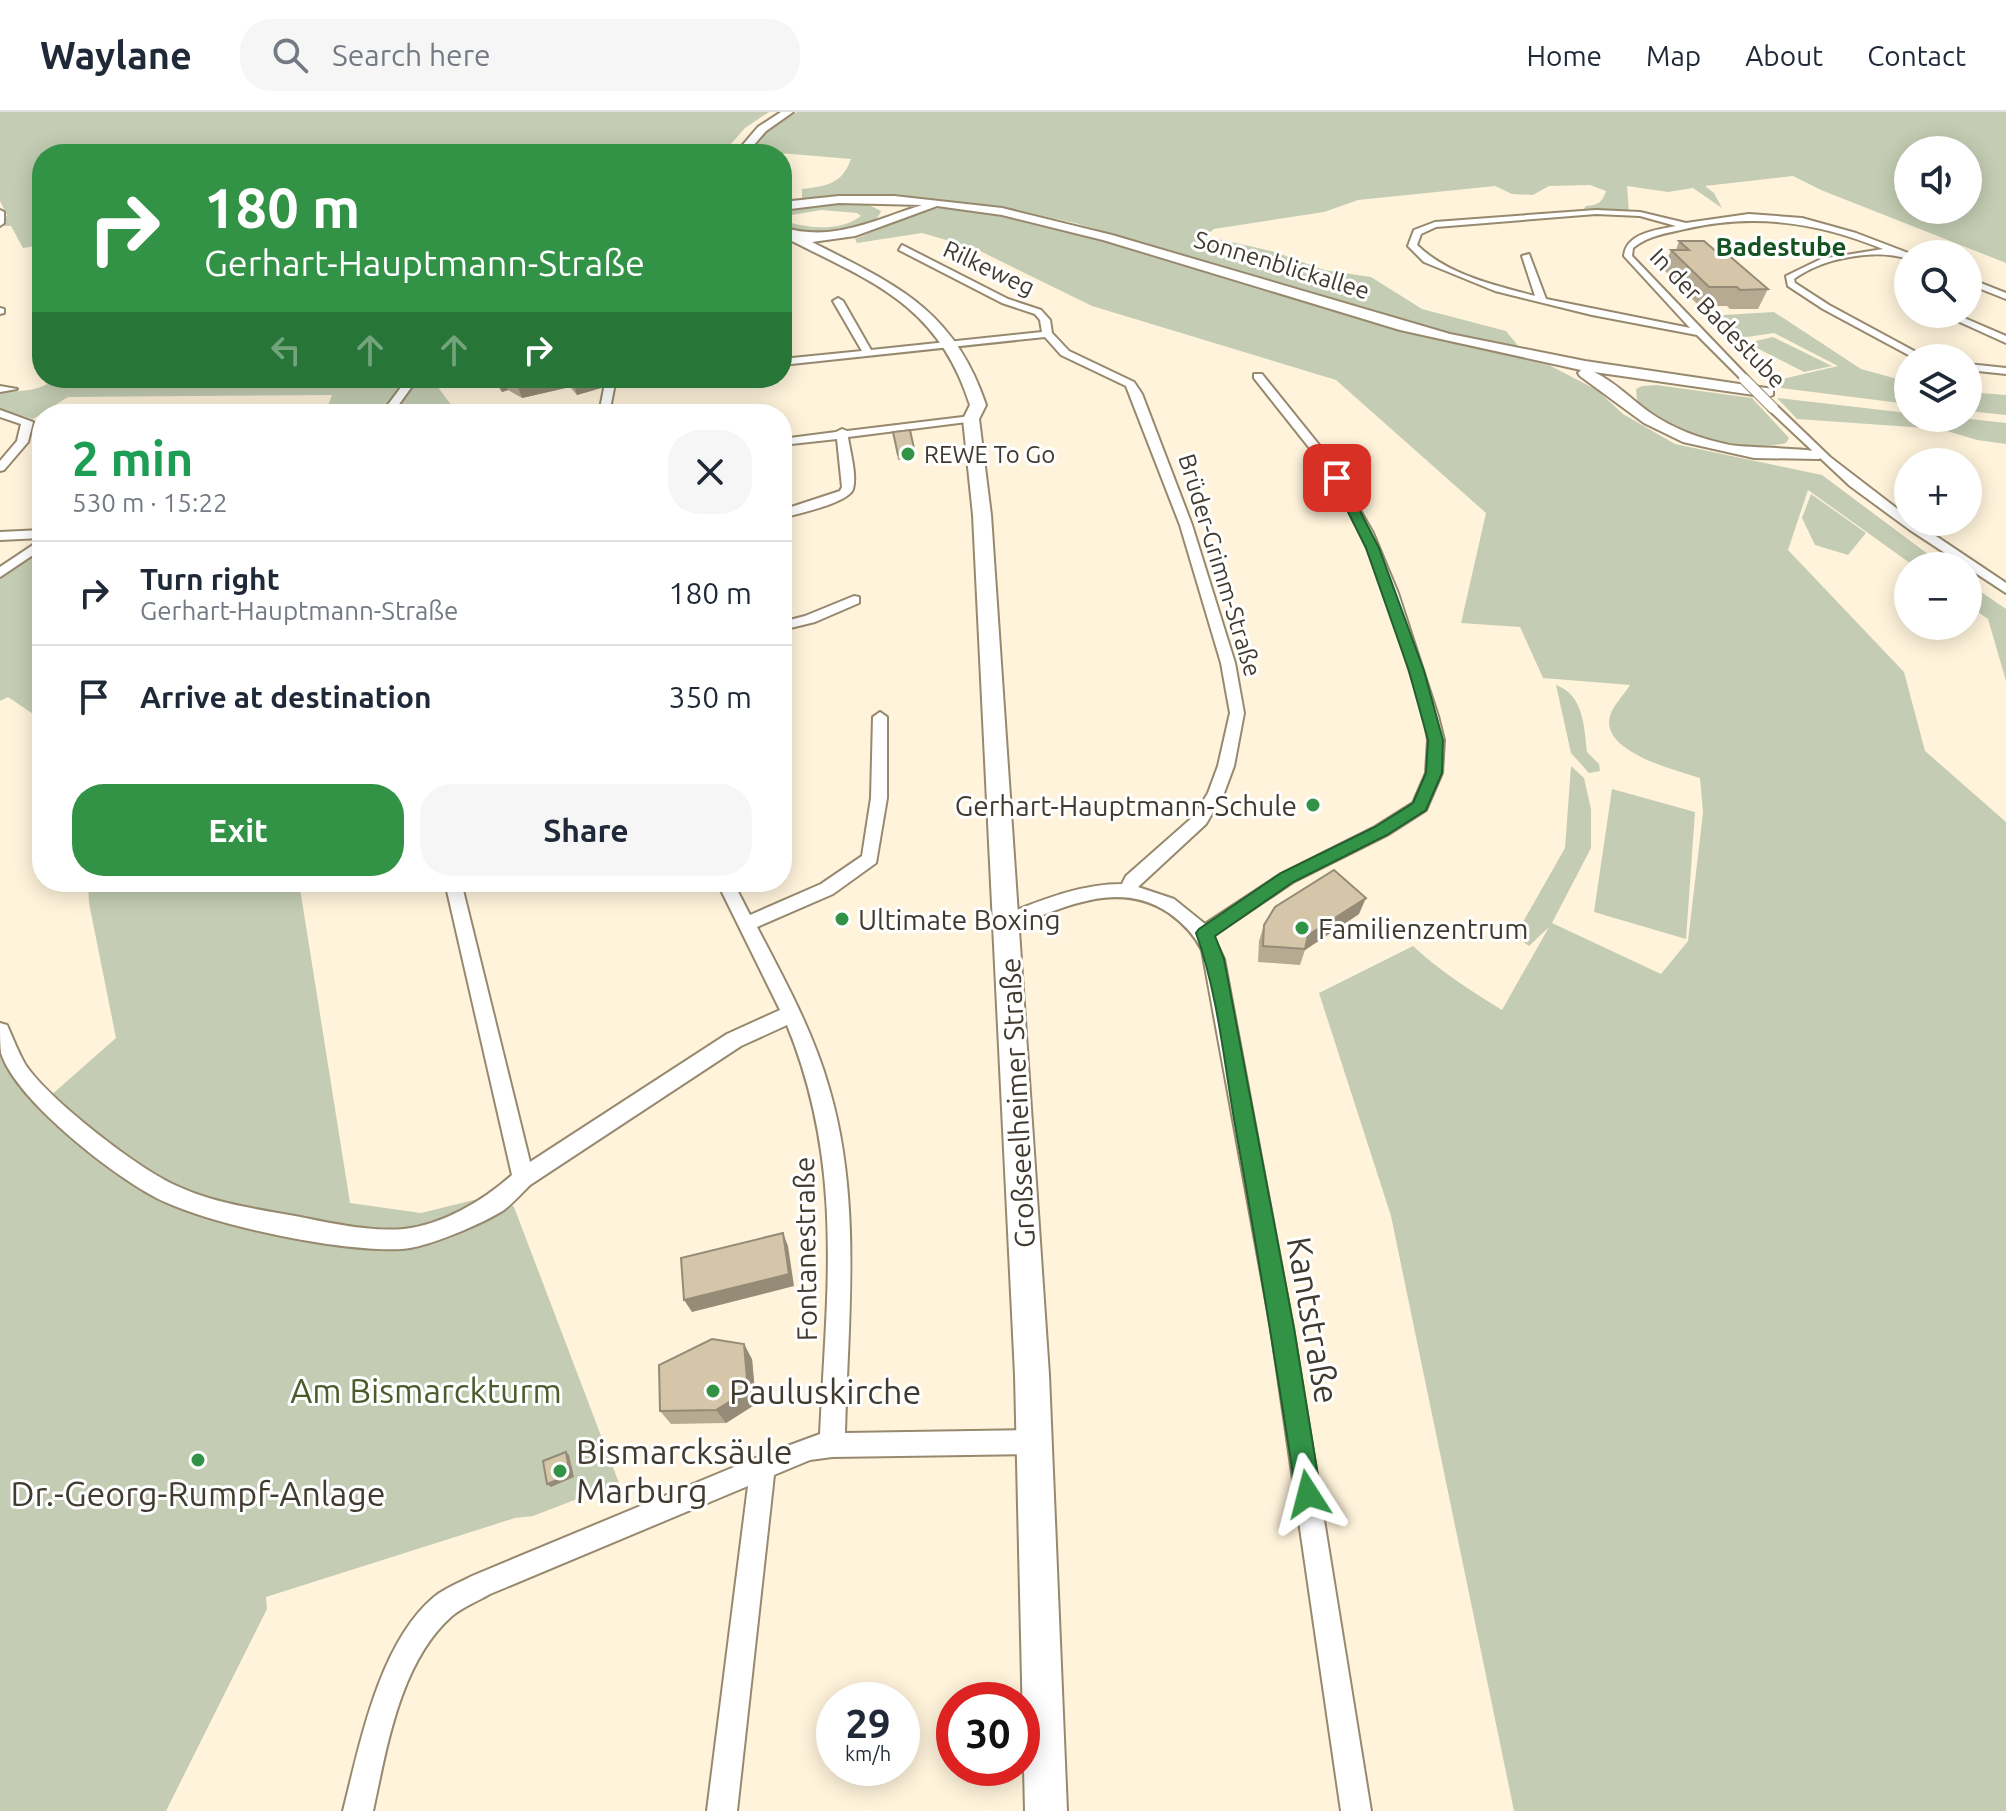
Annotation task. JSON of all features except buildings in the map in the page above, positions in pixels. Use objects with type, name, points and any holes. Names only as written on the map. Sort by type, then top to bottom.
[{"type":"main road","points":[[737,144],[745,134],[776,112]]},
{"type":"main road","points":[[749,144],[762,129],[788,112]]},
{"type":"main road","points":[[854,199],[901,213],[955,203]]},
{"type":"main road","name":"Sonnenblickallee","points":[[792,205],[854,199],[917,199],[1003,210],[1076,227],[1406,327],[1559,362],[1770,400]]},
{"type":"main road","points":[[901,213],[902,199]]},
{"type":"main road","points":[[792,234],[807,238],[847,236],[883,223],[917,199]]},
{"type":"main road","name":"Großseelheimer Straße","points":[[792,236],[911,303],[939,325],[947,344],[967,367],[978,405],[971,419],[981,494],[1007,921],[1035,1442],[1046,1811]]},
{"type":"main road","points":[[847,236],[833,247],[848,267]]},
{"type":"main road","points":[[792,248],[883,293],[947,344]]},
{"type":"main road","points":[[1559,362],[1609,386],[1660,426],[1699,441],[1758,454],[1819,454]]},
{"type":"main road","points":[[1609,386],[1609,380],[1621,372],[1627,379],[1624,397]]},
{"type":"street","points":[[0,212],[0,223]]},
{"type":"street","points":[[1686,226],[1640,214],[1596,212],[1447,223],[1423,228],[1414,235],[1415,252],[1428,263],[1463,277],[1541,299],[1609,317],[1699,332]]},
{"type":"street","name":"In der Badestube","points":[[1893,250],[1836,227],[1791,218],[1736,216],[1646,236],[1637,240],[1627,251],[1699,332],[1744,379],[1770,400],[1819,454],[1903,519],[2006,589]]},
{"type":"street","name":"Rilkeweg","points":[[902,248],[1005,301],[1038,312],[1045,320],[1047,334]]},
{"type":"street","points":[[1893,250],[1813,265],[1798,270],[1789,278],[1791,284],[1807,295],[1896,344]]},
{"type":"street","points":[[1526,256],[1541,299]]},
{"type":"street","points":[[1983,287],[2006,296]]},
{"type":"street","points":[[838,301],[869,354]]},
{"type":"street","points":[[1979,328],[2006,340]]},
{"type":"street","points":[[792,361],[1047,334]]},
{"type":"street","name":"Brüder-Grimm-Straße","points":[[1047,334],[1065,353],[1124,380],[1137,394],[1186,525],[1234,688],[1237,713],[1226,766],[1216,793],[1200,820],[1132,880],[1128,889]]},
{"type":"street","points":[[1982,368],[2006,371]]},
{"type":"street","points":[[1007,921],[1081,894],[1128,889],[1151,895],[1177,910],[1205,933],[1287,878],[1381,831],[1420,806],[1434,773],[1436,740],[1431,716],[1372,548],[1337,478],[1299,424],[1258,376]]},
{"type":"street","points":[[0,413],[32,421]]},
{"type":"street","points":[[792,440],[971,419]]},
{"type":"street","points":[[0,468],[22,442],[27,422]]},
{"type":"street","points":[[792,511],[838,498],[845,493],[848,487],[842,432]]},
{"type":"street","points":[[0,536],[32,534]]},
{"type":"street","points":[[0,573],[32,550]]},
{"type":"street","points":[[792,624],[854,600]]},
{"type":"street","points":[[745,925],[827,889],[870,859],[879,798],[880,717]]},
{"type":"street","points":[[455,892],[523,1178]]},
{"type":"street","name":"Fontanestraße","points":[[730,892],[791,1013],[827,1116],[838,1224],[832,1445]]},
{"type":"street","name":"Kantstraße","points":[[1205,933],[1215,959],[1282,1328],[1356,1811]]},
{"type":"street","points":[[0,1031],[19,1071],[55,1111],[116,1159],[170,1194],[233,1214],[343,1236],[405,1239],[456,1223],[496,1203],[523,1178],[734,1040],[791,1013]]},
{"type":"street","points":[[358,1811],[375,1741],[394,1688],[416,1639],[443,1607],[495,1579],[810,1448],[832,1445],[1035,1442]]},
{"type":"street","points":[[722,1811],[763,1467]]},
{"type":"green space","points":[[0,112],[769,112],[745,128],[731,144],[32,144],[32,247],[23,248],[11,226],[2,226],[7,215],[0,201]]},
{"type":"green space","points":[[797,112],[2006,112],[2006,263],[1982,254],[1982,240],[1948,240],[1907,224],[1982,224],[1982,136],[1894,136],[1894,219],[1793,176],[1705,186],[1714,193],[1722,208],[1693,188],[1668,192],[1627,186],[1629,212],[1582,211],[1586,206],[1599,203],[1606,191],[1590,185],[1549,186],[1533,195],[1512,194],[1495,186],[1358,200],[1324,212],[1214,229],[1205,236],[1275,252],[1324,270],[1371,277],[1422,309],[1506,331],[1523,352],[1446,333],[1040,215],[940,201],[873,198],[802,200],[802,189],[819,187],[838,179],[851,159],[792,154],[792,144],[756,144],[766,132]]},
{"type":"green space","points":[[865,203],[881,211],[875,220],[851,231],[805,233],[792,230],[792,223],[826,227],[844,224],[861,216],[821,210],[792,215],[792,207]]},
{"type":"green space","points":[[948,207],[1047,224],[1367,321],[1549,365],[1597,390],[1623,414],[1675,444],[1822,475],[1894,529],[1894,536],[1904,536],[1925,552],[1894,552],[1808,490],[1788,550],[1904,672],[1925,751],[2006,822],[2006,1811],[1514,1811],[1391,1216],[1319,993],[1413,946],[1456,980],[1502,1010],[1549,927],[1529,946],[1515,936],[1565,848],[1571,766],[1584,778],[1591,809],[1591,848],[1552,923],[1661,974],[1688,941],[1703,813],[1700,778],[1642,758],[1616,740],[1610,729],[1610,716],[1630,685],[1543,678],[1520,627],[1461,623],[1486,513],[1336,380],[1092,306],[974,248],[922,233],[857,243],[855,239],[924,210]]},
{"type":"green space","points":[[1774,312],[1861,369],[1894,378],[1894,402],[1781,388],[1778,380],[1838,366],[1774,333],[1726,340],[1707,316]]},
{"type":"green space","points":[[1773,337],[1832,366],[1804,372],[1747,343]]},
{"type":"green space","points":[[1656,385],[1752,398],[1789,438],[1786,443],[1752,445],[1682,432],[1647,414],[1638,402],[1636,389]]},
{"type":"green space","points":[[37,388],[438,388],[450,404],[329,404],[332,395],[68,397],[57,404],[32,404],[32,419],[0,409],[0,392]]},
{"type":"green space","points":[[1982,393],[2006,395],[2006,415],[1982,412]]},
{"type":"green space","points":[[1777,398],[1894,411],[1894,426],[1797,419]]},
{"type":"green space","points":[[1982,420],[2006,423],[2006,444],[1950,432],[1982,432]]},
{"type":"green space","points":[[1811,494],[1866,533],[1848,555],[1815,545],[1802,518]]},
{"type":"green space","points":[[32,556],[32,713],[8,697],[0,701],[0,574]]},
{"type":"green space","points":[[1982,593],[2006,609],[2006,681],[1988,619],[1982,615]]},
{"type":"green space","points":[[1556,685],[1572,696],[1577,704],[1587,752],[1599,764],[1600,771],[1589,773],[1571,753]]},
{"type":"green space","points":[[1612,789],[1695,812],[1686,939],[1594,912]]},
{"type":"green space","name":"Am Bismarckturm","points":[[88,892],[301,892],[350,1203],[421,1213],[498,1194],[492,1203],[369,1244],[507,1200],[514,1207],[619,1483],[533,1516],[515,1518],[266,1597],[267,1609],[166,1811],[0,1811],[0,1049],[12,1074],[41,1104],[116,1038]]},
{"type":"place","name":"REWE To Go","points":[[908,454]]},
{"type":"place","name":"Gerhart-Hauptmann-Schule","points":[[1313,805]]},
{"type":"place","name":"Ultimate Boxing","points":[[842,919]]},
{"type":"place","name":"Familienzentrum","points":[[1302,928]]},
{"type":"place","name":"Pauluskirche","points":[[713,1391]]},
{"type":"place","name":"Dr.-Georg-Rumpf-Anlage","points":[[198,1460]]},
{"type":"place","name":"Bismarcksäule Marburg","points":[[560,1471]]},
{"type":"district","name":"Badestube","points":[[1781,246]]},
{"type":"route","points":[[1308,1494],[1240,1094],[1215,959],[1205,933],[1287,878],[1381,831],[1420,806],[1434,773],[1436,740],[1431,716],[1400,621],[1372,548],[1337,478]]}]
